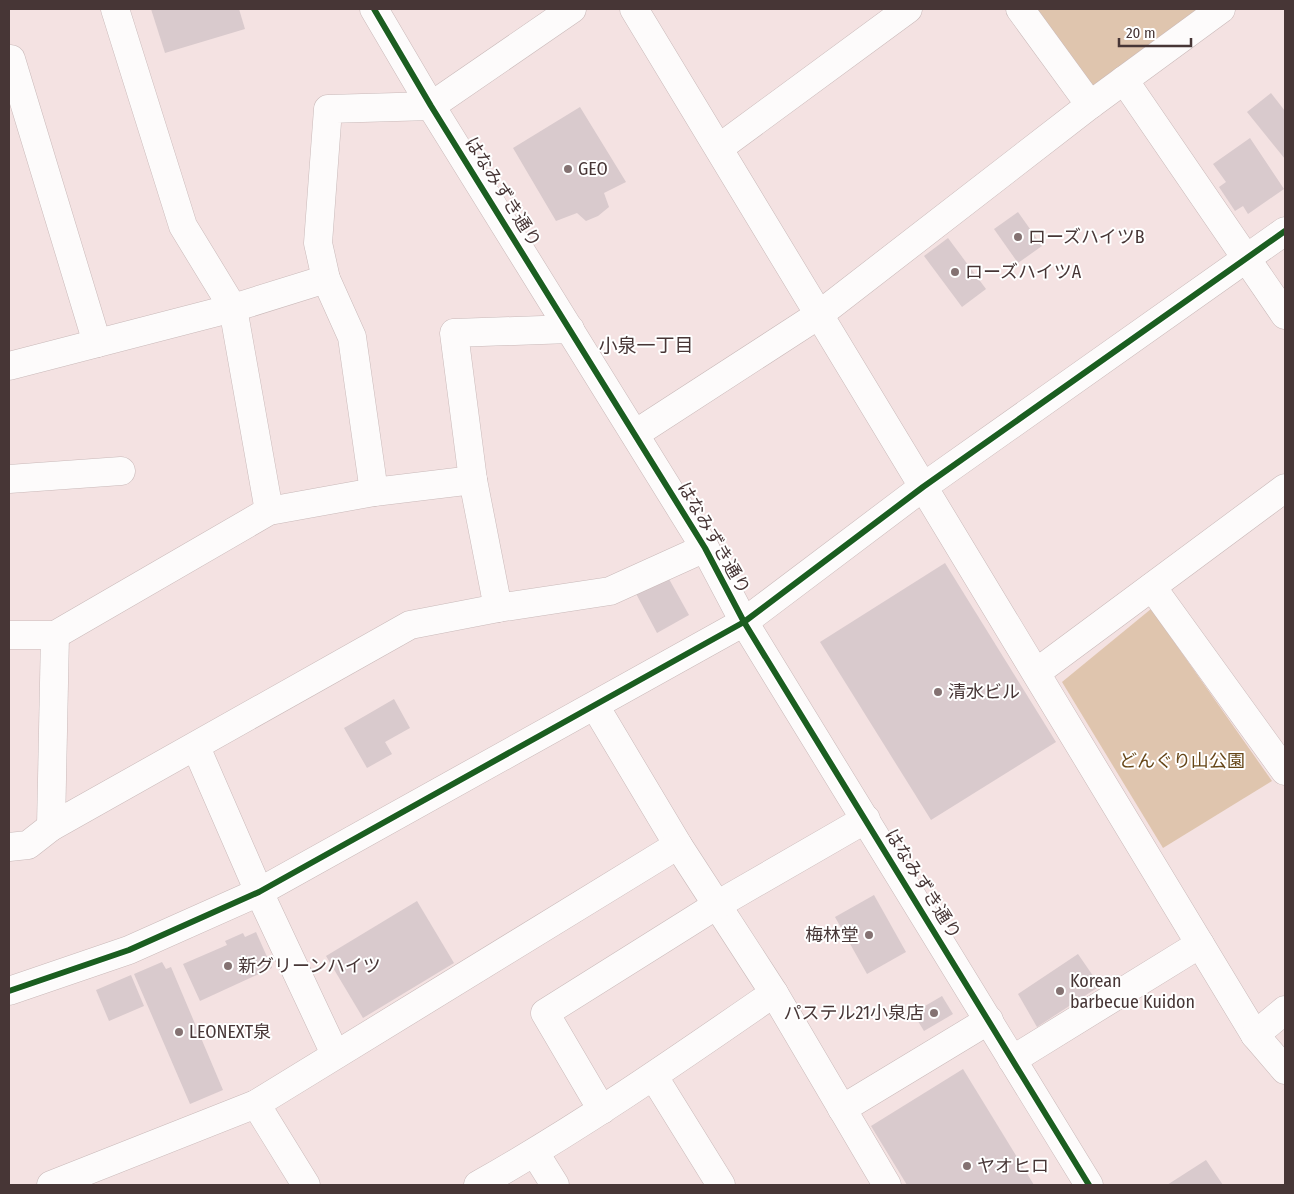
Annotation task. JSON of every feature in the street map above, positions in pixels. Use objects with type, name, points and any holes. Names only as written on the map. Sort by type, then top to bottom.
[{"type":"street","points":[[115,9],[183,226],[233,308],[269,511]]},
{"type":"street","name":"はなみずき通り","points":[[374,9],[431,106],[705,548],[744,622],[1089,1185]]},
{"type":"street","points":[[374,492],[352,337],[326,279],[318,243],[328,109],[431,106],[572,9]]},
{"type":"street","points":[[634,9],[1255,1035],[1285,1070]]},
{"type":"street","points":[[719,148],[908,9]]},
{"type":"street","points":[[1020,9],[1090,106]]},
{"type":"street","points":[[635,434],[820,314],[1124,80],[1221,9]]},
{"type":"street","points":[[9,59],[11,59],[97,344]]},
{"type":"street","points":[[1124,80],[1285,315]]},
{"type":"street","points":[[9,991],[130,950],[260,892],[744,622],[923,487],[1247,259],[1285,230]]},
{"type":"street","points":[[9,366],[233,308],[326,279]]},
{"type":"street","points":[[498,608],[473,480],[454,333],[570,329]]},
{"type":"street","points":[[9,479],[121,471]]},
{"type":"street","points":[[9,635],[54,635],[269,511],[374,492],[473,480]]},
{"type":"street","points":[[1037,672],[1152,587],[1282,498]]},
{"type":"street","points":[[9,847],[28,845],[51,827],[410,625],[498,608],[610,591],[705,548]]},
{"type":"street","points":[[1152,587],[1285,771]]},
{"type":"street","points":[[51,827],[54,635]]},
{"type":"street","points":[[595,706],[678,845],[774,992],[887,1185]]},
{"type":"street","points":[[196,747],[260,892],[336,1054]]},
{"type":"street","points":[[602,1110],[545,1014],[717,905],[866,819]]},
{"type":"street","points":[[51,1185],[106,1175],[256,1104],[678,845]]},
{"type":"street","points":[[1012,1060],[1200,944]]},
{"type":"street","points":[[478,1185],[535,1153],[602,1110],[774,992]]},
{"type":"street","points":[[1255,1035],[1285,1010]]},
{"type":"street","points":[[842,1109],[988,1020]]},
{"type":"street","points":[[654,1076],[721,1185]]},
{"type":"street","points":[[256,1104],[306,1185]]},
{"type":"street","points":[[535,1153],[555,1185]]},
{"type":"green space","points":[[1028,9],[1205,9],[1098,89],[1085,88]]},
{"type":"green space","name":"どんぐり山公園","points":[[1151,609],[1272,781],[1163,848],[1062,682]]},
{"type":"building","points":[[151,9],[239,9],[245,29],[165,53]]},
{"type":"building","points":[[1271,93],[1285,111],[1285,159],[1247,112]]},
{"type":"building","points":[[580,107],[626,182],[604,193],[609,207],[598,216],[586,221],[577,213],[556,221],[513,148]]},
{"type":"building","points":[[1250,138],[1284,189],[1248,214],[1243,206],[1235,211],[1219,187],[1226,182],[1213,164]]},
{"type":"building","name":"ローズハイツB","points":[[1018,212],[1042,246],[1018,263],[994,229]]},
{"type":"building","name":"ローズハイツA","points":[[948,238],[986,289],[962,307],[924,256]]},
{"type":"building","name":"清水ビル","points":[[945,563],[1056,742],[931,820],[820,642]]},
{"type":"building","points":[[664,570],[689,615],[657,633],[633,588]]},
{"type":"building","points":[[394,699],[410,728],[385,742],[392,754],[367,768],[344,728]]},
{"type":"building","points":[[874,895],[906,952],[867,974],[835,917]]},
{"type":"building","points":[[417,901],[454,963],[363,1018],[326,956]]},
{"type":"building","name":"新グリーンハイツ","points":[[256,932],[272,968],[200,1001],[183,964],[227,945],[225,941],[243,933],[245,937]]},
{"type":"building","points":[[1078,954],[1100,986],[1037,1027],[1018,994]]},
{"type":"building","name":"LEONEXT泉","points":[[162,962],[166,969],[171,967],[223,1090],[190,1104],[134,974]]},
{"type":"building","points":[[131,975],[144,1006],[109,1021],[96,990]]},
{"type":"building","points":[[942,996],[953,1014],[924,1031],[913,1013]]},
{"type":"building","points":[[963,1069],[1034,1185],[907,1185],[871,1126]]},
{"type":"building","points":[[1206,1160],[1223,1185],[1167,1185]]},
{"type":"cycle path","points":[[374,9],[431,106],[705,548],[744,622],[1089,1185]]},
{"type":"cycle path","points":[[9,991],[129,950],[259,892],[744,622],[923,487],[1285,231]]},
{"type":"place","name":"GEO","points":[[568,169]]},
{"type":"place","name":"ローズハイツB","points":[[1018,237]]},
{"type":"place","name":"ローズハイツA","points":[[955,272]]},
{"type":"place","name":"清水ビル","points":[[938,692]]},
{"type":"place","name":"梅林堂","points":[[869,935]]},
{"type":"place","name":"新グリーンハイツ","points":[[228,966]]},
{"type":"place","name":"Korean barbecue Kuidon","points":[[1060,991]]},
{"type":"place","name":"パステル21小泉店","points":[[934,1013]]},
{"type":"place","name":"LEONEXT泉","points":[[179,1032]]},
{"type":"place","name":"ヤオヒロ","points":[[967,1166]]},
{"type":"district","name":"小泉一丁目","points":[[646,345]]}]
